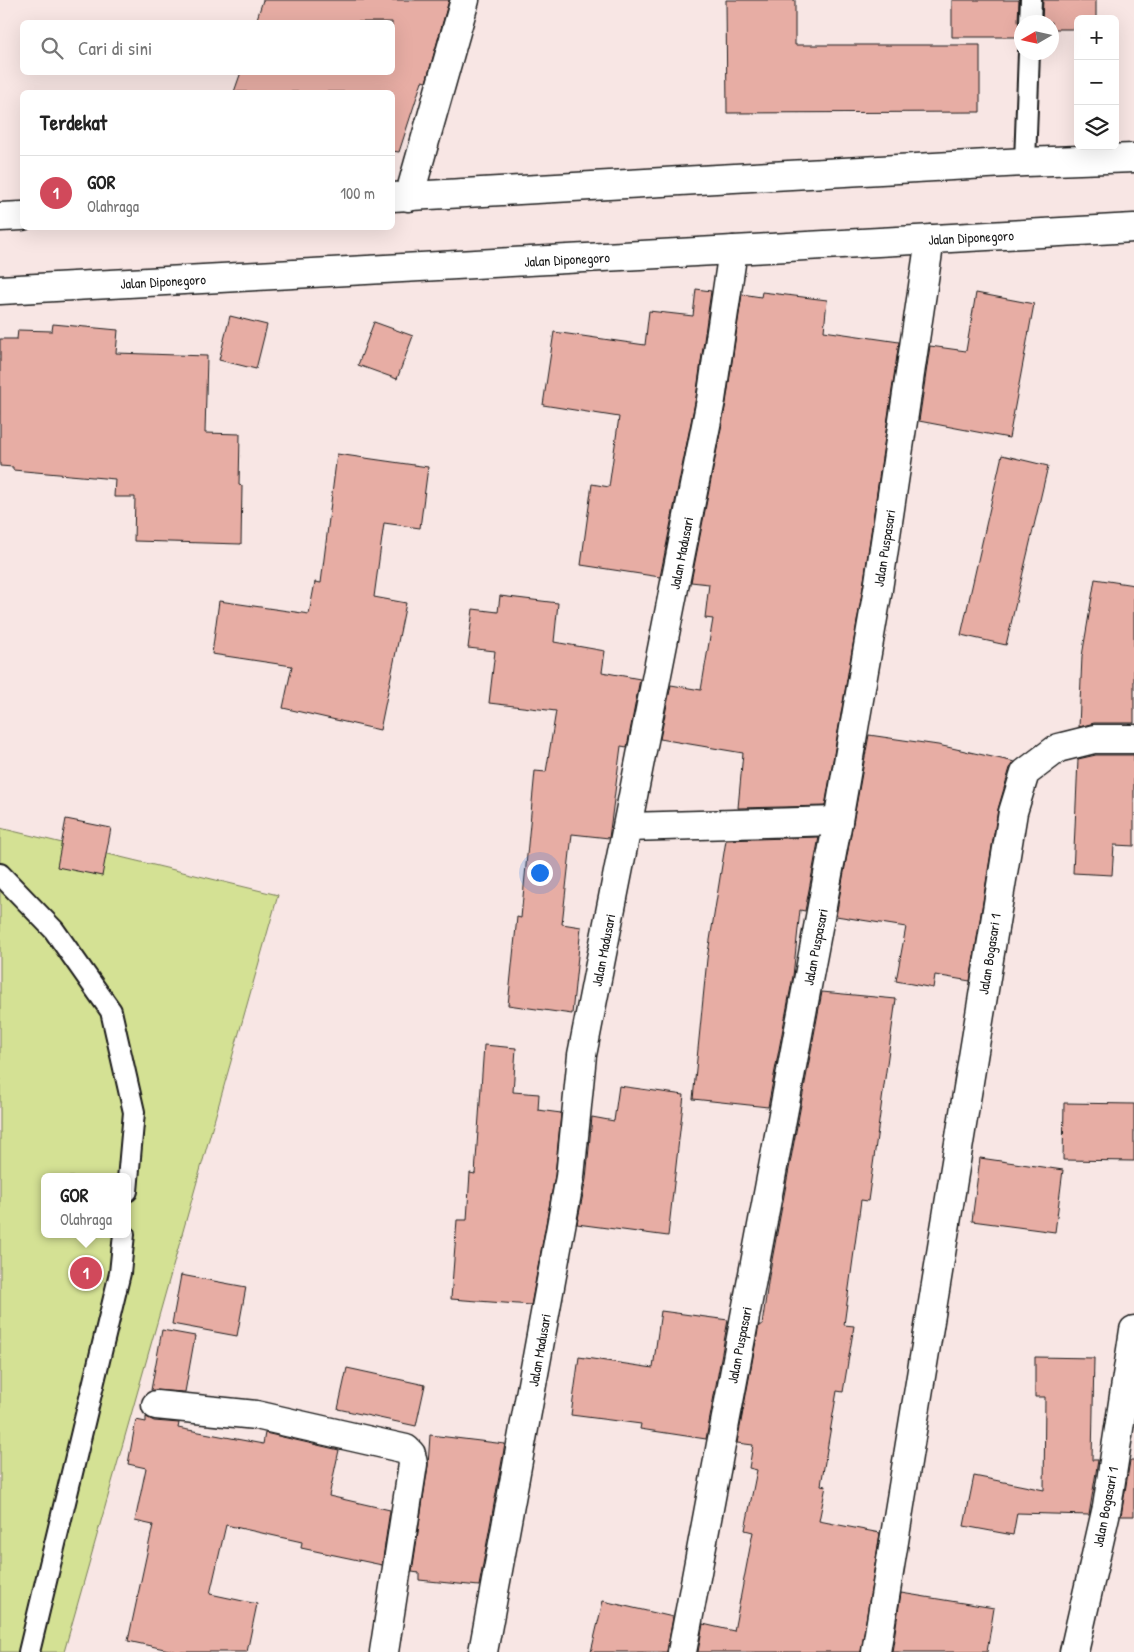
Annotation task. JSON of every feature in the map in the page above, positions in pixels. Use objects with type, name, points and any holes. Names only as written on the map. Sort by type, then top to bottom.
[{"type":"street","points":[[465,0],[401,197],[1025,162],[1134,158]]},
{"type":"street","points":[[0,217],[20,216]]},
{"type":"street","name":"Jalan Diponegoro","points":[[0,290],[1134,228]]},
{"type":"street","name":"Jalan Puspasari","points":[[682,1652],[838,821],[878,589],[930,239]]},
{"type":"street","name":"Jalan Madusari","points":[[483,1652],[570,1178],[582,1055],[711,400],[733,250]]},
{"type":"street","name":"Jalan Bogasari 1","points":[[876,1652],[1012,812],[1026,773],[1058,748],[1094,739],[1134,738]]},
{"type":"street","points":[[628,827],[838,821]]},
{"type":"street","name":"Jalan Bogasari 1","points":[[1074,1652],[1107,1507],[1134,1330]]},
{"type":"street","points":[[156,1405],[256,1414],[406,1449],[411,1454],[413,1464],[384,1652]]},
{"type":"lane","points":[[1030,15],[1031,0]]},
{"type":"lane","points":[[1025,162],[1029,60]]},
{"type":"lane","points":[[0,874],[54,930],[111,1012],[134,1112],[129,1173]]},
{"type":"lane","points":[[29,1652],[120,1273],[124,1238]]},
{"type":"green space","points":[[0,828],[278,895],[64,1652],[0,1652]]},
{"type":"building","points":[[263,0],[449,0],[426,82],[422,81],[399,152],[395,151],[395,90],[235,90],[240,75],[395,75],[395,20],[257,20]]},
{"type":"building","points":[[726,0],[795,0],[795,45],[980,45],[980,112],[727,113]]},
{"type":"building","points":[[952,0],[1019,0],[1018,15],[1014,15],[1014,37],[952,37]]},
{"type":"building","points":[[1043,0],[1096,0],[1096,15],[1074,15],[1074,29],[1059,29],[1059,15],[1042,15]]},
{"type":"building","points":[[696,289],[711,291],[696,397],[660,577],[581,565],[592,484],[609,487],[619,417],[543,405],[554,332],[645,345],[649,311],[693,316]]},
{"type":"building","points":[[762,292],[827,300],[824,331],[899,342],[863,587],[825,806],[738,808],[743,753],[660,739],[671,685],[701,690],[713,619],[705,618],[709,584],[691,582],[726,403],[742,294],[761,297]]},
{"type":"building","points":[[976,293],[1034,304],[1009,438],[919,421],[930,346],[966,351]]},
{"type":"building","points":[[230,316],[267,325],[256,369],[219,360]]},
{"type":"building","points":[[374,322],[413,336],[397,379],[358,365]]},
{"type":"building","points":[[53,324],[118,330],[116,353],[207,356],[205,433],[240,434],[239,485],[242,486],[241,544],[134,541],[135,497],[114,497],[115,479],[13,470],[13,467],[0,466],[0,339],[17,339],[18,330],[52,331]]},
{"type":"building","points":[[337,454],[428,467],[420,528],[384,523],[374,597],[406,603],[380,730],[283,708],[292,666],[212,654],[219,601],[309,614],[315,582],[321,583]]},
{"type":"building","points":[[1002,455],[1048,466],[1006,645],[961,635]]},
{"type":"building","points":[[1095,579],[1134,585],[1134,723],[1094,723],[1079,727],[1082,656]]},
{"type":"building","points":[[500,596],[558,603],[554,642],[605,651],[602,672],[640,679],[627,747],[621,746],[609,838],[572,834],[562,924],[581,927],[572,1014],[508,1005],[517,917],[521,918],[535,771],[546,772],[556,711],[489,703],[495,651],[468,648],[473,609],[498,612]]},
{"type":"building","points":[[869,735],[938,745],[1015,762],[1010,768],[998,809],[970,981],[935,975],[933,988],[896,981],[906,927],[836,916]]},
{"type":"building","points":[[1096,755],[1134,755],[1134,846],[1114,845],[1112,875],[1073,873],[1078,759]]},
{"type":"building","points":[[66,819],[111,828],[102,876],[57,867]]},
{"type":"building","points":[[819,837],[805,911],[800,910],[793,976],[768,1107],[693,1099],[707,959],[726,840]]},
{"type":"building","points":[[822,992],[896,999],[868,1201],[861,1200],[844,1325],[854,1326],[843,1392],[837,1391],[821,1485],[826,1486],[819,1521],[880,1533],[861,1652],[698,1652],[703,1624],[734,1631],[753,1532],[745,1530],[757,1470],[749,1468],[753,1445],[737,1443],[759,1325],[762,1325],[769,1276]]},
{"type":"building","points":[[484,1045],[516,1048],[513,1092],[539,1094],[538,1110],[561,1113],[555,1175],[531,1305],[451,1299],[457,1220],[467,1220],[470,1173],[475,1174]]},
{"type":"building","points":[[619,1086],[684,1095],[668,1236],[577,1224],[586,1179],[592,1117],[614,1121]]},
{"type":"building","points":[[1064,1103],[1134,1104],[1134,1161],[1063,1160]]},
{"type":"building","points":[[980,1158],[1063,1170],[1055,1232],[972,1221]]},
{"type":"building","points":[[181,1275],[246,1287],[237,1336],[172,1324]]},
{"type":"building","points":[[661,1311],[728,1320],[706,1439],[640,1429],[641,1424],[571,1415],[579,1357],[653,1368]]},
{"type":"building","points":[[162,1330],[195,1336],[185,1392],[151,1390]]},
{"type":"building","points":[[1035,1357],[1094,1358],[1092,1460],[1098,1460],[1089,1515],[1017,1513],[1013,1535],[964,1526],[974,1476],[1044,1490],[1045,1397],[1035,1397]]},
{"type":"building","points":[[347,1368],[425,1385],[416,1426],[338,1409]]},
{"type":"building","points":[[146,1417],[154,1421],[179,1423],[178,1428],[263,1444],[265,1433],[339,1450],[329,1496],[390,1510],[382,1565],[301,1548],[302,1542],[226,1525],[210,1594],[257,1604],[247,1652],[178,1652],[128,1641],[153,1525],[135,1521],[146,1468],[128,1464],[136,1420],[146,1422]]},
{"type":"building","points":[[430,1435],[505,1444],[479,1586],[419,1580],[419,1573],[412,1572],[428,1466]]},
{"type":"building","points":[[1130,1461],[1134,1461],[1134,1516],[1121,1516]]},
{"type":"building","points":[[901,1593],[994,1608],[987,1652],[892,1652]]},
{"type":"building","points":[[603,1601],[673,1617],[667,1652],[591,1652]]},
{"type":"place","name":"GOR","points":[[86,1273]]}]
